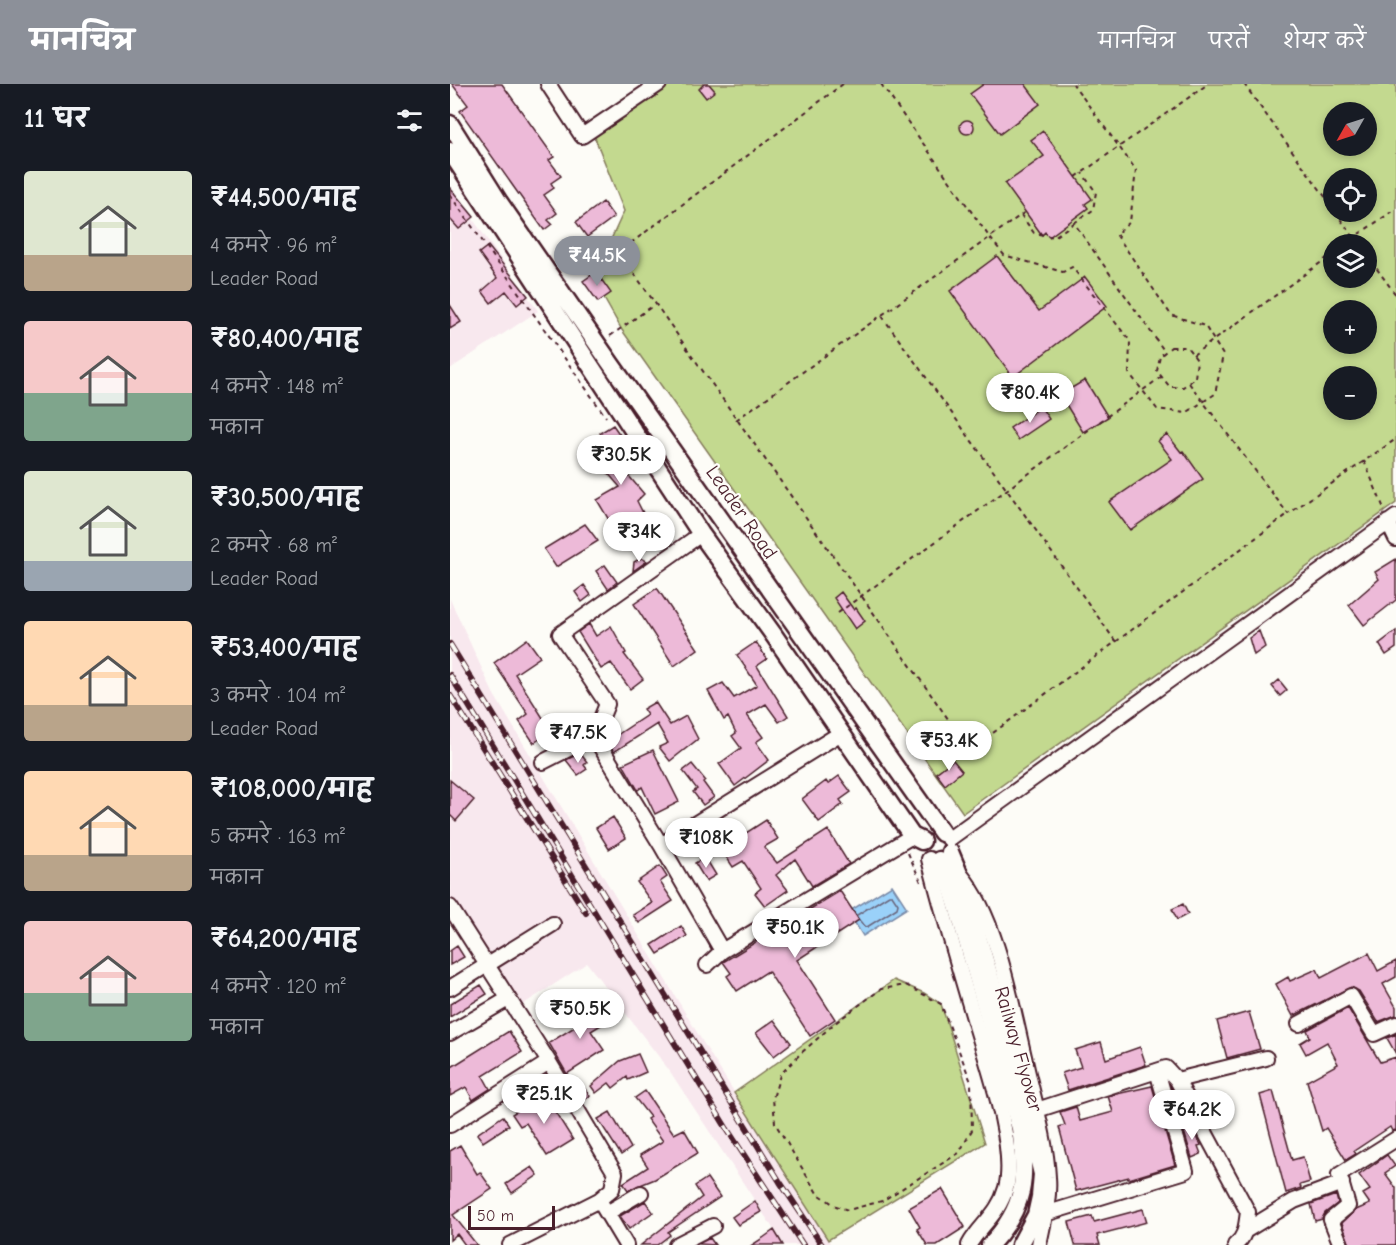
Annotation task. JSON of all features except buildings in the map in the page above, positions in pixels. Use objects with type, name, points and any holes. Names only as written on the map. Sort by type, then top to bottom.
[{"type":"main road","name":"Leader Road","points":[[452,133],[942,849]]},
{"type":"main road","points":[[450,151],[701,534],[917,839],[923,851],[942,849]]},
{"type":"main road","name":"Railway Flyover","points":[[942,849],[958,871],[962,904],[1020,1128],[1024,1179],[1020,1200],[1014,1215],[990,1245]]},
{"type":"main road","name":"Railway Flyover","points":[[942,849],[947,873],[991,973],[1042,1174],[1036,1215],[1020,1245]]},
{"type":"street","points":[[548,84],[582,136],[659,84]]},
{"type":"street","points":[[969,1245],[1000,1204],[1009,1170],[1008,1152],[942,849],[1392,520],[1396,539]]},
{"type":"street","points":[[543,762],[594,736],[607,704],[560,634],[701,534]]},
{"type":"street","points":[[661,845],[841,733]]},
{"type":"street","points":[[594,736],[661,845],[722,951]]},
{"type":"street","points":[[707,965],[722,951],[917,839]]},
{"type":"street","points":[[958,871],[971,886],[993,939],[1048,1164],[1048,1197],[1039,1245]]},
{"type":"street","points":[[450,907],[549,1062],[615,1173],[612,1189],[599,1200],[510,1245]]},
{"type":"street","points":[[450,987],[553,924]]},
{"type":"street","points":[[450,935],[463,928]]},
{"type":"street","points":[[1299,1024],[1351,996],[1374,1034],[1396,1024]]},
{"type":"street","points":[[450,1033],[508,999]]},
{"type":"street","points":[[1177,1080],[1266,1058]]},
{"type":"street","points":[[450,1125],[549,1062]]},
{"type":"street","points":[[1036,1110],[1166,1068],[1177,1080],[1248,1212],[1245,1231],[1235,1245]]},
{"type":"street","points":[[1045,1214],[1186,1172],[1157,1071]]},
{"type":"street","points":[[1341,1245],[1331,1220],[1348,1206],[1339,1175],[1396,1138]]},
{"type":"street","points":[[1245,1231],[1294,1201],[1342,1184]]},
{"type":"street","points":[[607,1213],[640,1193]]},
{"type":"street","points":[[599,1200],[626,1245]]},
{"type":"street","points":[[676,1245],[713,1226]]},
{"type":"path","points":[[843,84],[619,252],[970,750],[1288,514],[1396,439]]},
{"type":"path","points":[[881,84],[990,238],[1005,255],[1063,272],[1072,267],[1130,341],[1130,373],[1157,409],[1186,412],[1215,394],[1223,355],[1205,326],[1171,315],[1116,234],[1130,222],[1136,170],[1073,84]]},
{"type":"path","points":[[1077,177],[1208,84]]},
{"type":"path","points":[[1244,84],[1323,195]]},
{"type":"path","points":[[1021,215],[1034,233],[1054,237],[1093,210],[1096,192],[1082,173]]},
{"type":"path","points":[[1360,234],[1396,208]]},
{"type":"path","points":[[736,420],[1025,212]]},
{"type":"path","points":[[1074,223],[1165,352]]},
{"type":"path","points":[[1193,355],[1323,261]]},
{"type":"path","points":[[1377,269],[1396,294]]},
{"type":"path","points":[[598,345],[655,304]]},
{"type":"path","points":[[882,315],[1116,642]]},
{"type":"path","points":[[1171,347],[1187,347],[1197,360],[1195,378],[1183,387],[1170,387],[1157,371],[1160,356],[1165,352],[1171,347]]},
{"type":"path","points":[[838,613],[1161,376]]},
{"type":"path","points":[[1189,383],[1288,514]]},
{"type":"path","points":[[1364,461],[1392,520]]},
{"type":"path","points":[[906,985],[941,1004],[971,1082],[972,1130],[959,1153],[882,1200],[848,1210],[836,1206],[817,1193],[775,1123],[773,1098],[780,1075],[835,1023],[881,989],[906,985]]},
{"type":"shaded area","points":[[450,187],[538,311],[450,369]]},
{"type":"shaded area","points":[[450,599],[493,693],[707,1049],[831,1245],[784,1245],[669,1070],[587,963],[513,1011],[450,912]]},
{"type":"green space","points":[[664,84],[1396,84],[1396,503],[963,813],[622,330],[593,279],[624,211],[593,133]]},
{"type":"green space","points":[[894,980],[924,993],[941,1004],[985,1143],[828,1240],[734,1093]]},
{"type":"water","points":[[892,885],[907,908],[863,936],[848,912]]},
{"type":"railway","points":[[450,644],[780,1182],[822,1245]]},
{"type":"railway","points":[[450,675],[727,1129],[803,1245]]},
{"type":"railway","points":[[450,695],[586,913]]}]
